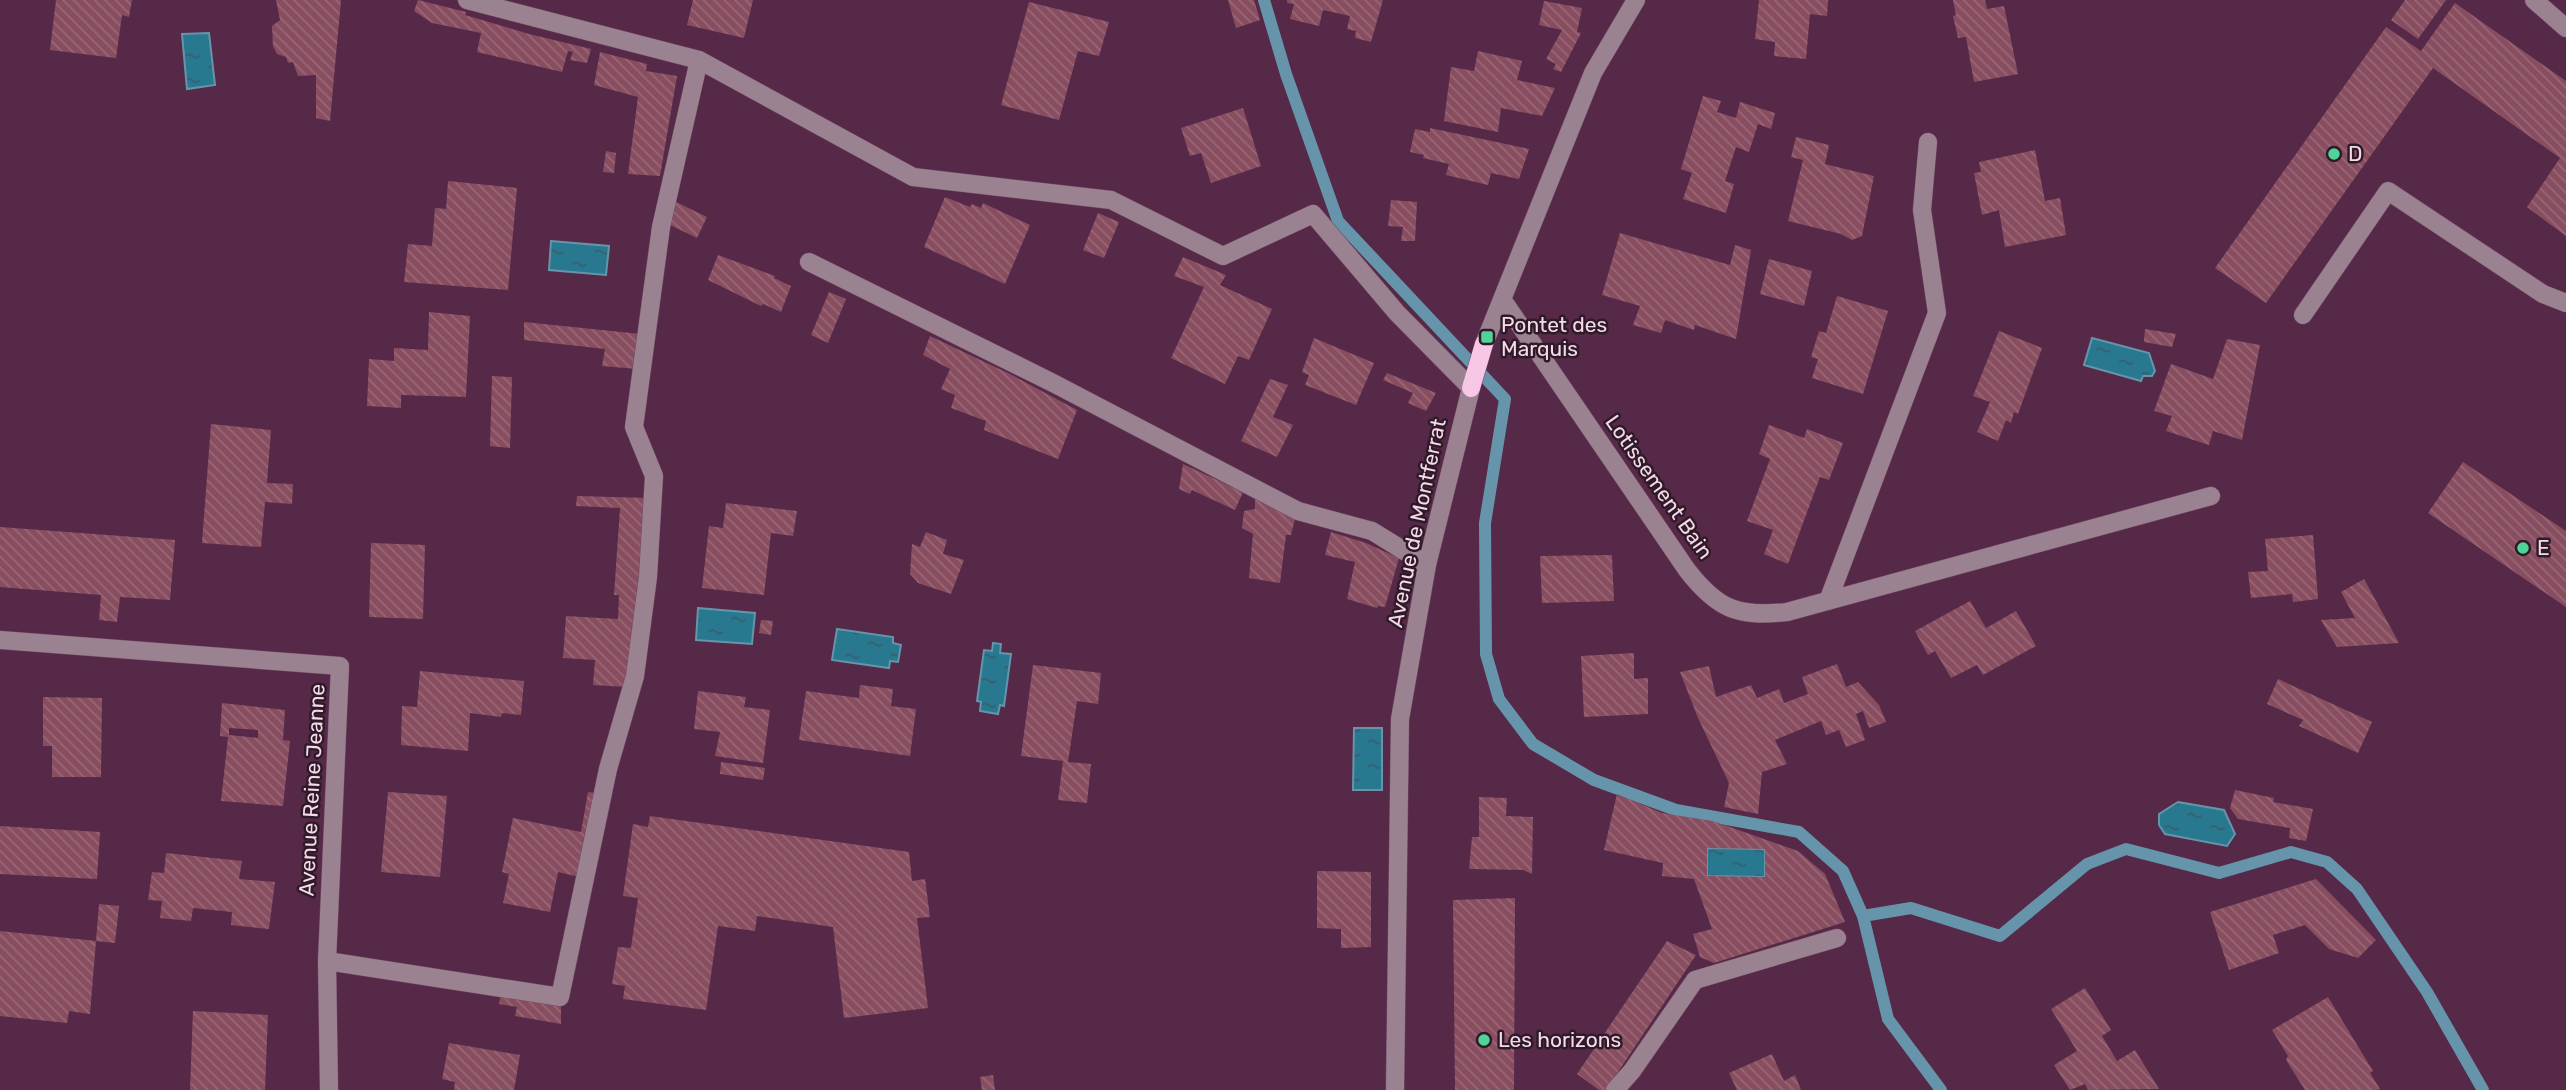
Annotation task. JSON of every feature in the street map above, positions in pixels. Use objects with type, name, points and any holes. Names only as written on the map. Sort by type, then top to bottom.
[{"type":"main road","name":"Avenue de Montferrat","points":[[1472,387],[1484,344]]},
{"type":"street","points":[[467,0],[699,60],[913,177],[1111,200],[1223,256],[1313,214],[1397,313],[1472,387]]},
{"type":"street","name":"Avenue de Montferrat","points":[[1484,344],[1593,73],[1636,0]]},
{"type":"street","points":[[2534,0],[2566,28]]},
{"type":"street","points":[[327,961],[561,997],[608,769],[635,676],[648,577],[654,476],[634,427],[661,227],[699,60]]},
{"type":"street","points":[[1828,601],[1937,313],[1922,210],[1928,142]]},
{"type":"street","points":[[2303,315],[2388,191],[2543,294],[2566,303]]},
{"type":"street","points":[[809,262],[1052,383],[1298,511],[1372,531],[1427,565]]},
{"type":"street","name":"Lotissement Bain","points":[[1502,299],[1704,592],[1726,607],[1757,615],[1787,612],[2211,496]]},
{"type":"street","name":"Avenue de Montferrat","points":[[1395,1090],[1400,719],[1427,565],[1472,387]]},
{"type":"street","name":"Avenue Reine Jeanne","points":[[0,640],[341,666],[327,961],[329,1090]]},
{"type":"street","points":[[1615,1090],[1632,1071],[1695,980],[1837,938]]},
{"type":"water","points":[[209,33],[215,85],[187,89],[182,34]]},
{"type":"water","points":[[551,241],[609,246],[606,275],[549,270]]},
{"type":"water","points":[[2092,338],[2149,353],[2155,371],[2152,376],[2143,376],[2141,381],[2084,365]]},
{"type":"water","points":[[698,608],[755,613],[752,644],[696,640]]},
{"type":"water","points":[[837,629],[893,637],[893,643],[901,645],[898,662],[890,661],[889,668],[832,660]]},
{"type":"water","points":[[993,643],[1001,644],[1000,653],[1011,654],[1004,706],[1000,705],[998,714],[980,711],[981,702],[977,701],[984,650],[992,651]]},
{"type":"water","points":[[1354,728],[1382,728],[1382,790],[1353,790]]},
{"type":"water","points":[[2178,802],[2224,810],[2235,834],[2227,846],[2165,834],[2159,825],[2159,814]]},
{"type":"water","points":[[1707,848],[1765,849],[1765,877],[1707,876]]},
{"type":"building","points":[[56,0],[132,0],[129,17],[122,15],[116,58],[50,50]]},
{"type":"building","points":[[276,0],[341,0],[330,121],[316,118],[316,75],[298,76],[293,62],[288,63],[286,57],[277,54],[273,46],[272,26],[280,20]]},
{"type":"building","points":[[418,0],[466,12],[465,15],[529,34],[591,49],[587,63],[570,60],[573,52],[568,51],[562,72],[477,52],[481,33],[432,23],[414,11]]},
{"type":"building","points":[[693,0],[753,0],[744,38],[687,25]]},
{"type":"building","points":[[1228,0],[1254,0],[1260,20],[1236,28]]},
{"type":"building","points":[[1287,0],[1383,0],[1371,42],[1355,38],[1356,31],[1347,29],[1350,16],[1323,10],[1319,26],[1290,19],[1294,4],[1287,3]]},
{"type":"building","points":[[1759,0],[1828,0],[1827,16],[1810,14],[1806,59],[1774,56],[1775,42],[1755,39]]},
{"type":"building","points":[[1953,0],[1985,0],[1987,9],[2004,6],[2018,74],[1974,82],[1966,37],[1958,38]]},
{"type":"building","points":[[2405,0],[2446,0],[2418,39],[2391,20]]},
{"type":"building","points":[[1544,1],[1582,8],[1577,32],[1581,33],[1561,72],[1553,69],[1556,64],[1546,59],[1562,30],[1539,25]]},
{"type":"building","points":[[1029,2],[1109,22],[1099,56],[1078,51],[1059,120],[1001,105]]},
{"type":"building","name":"D","points":[[2455,3],[2566,81],[2566,236],[2527,207],[2560,158],[2433,68],[2266,303],[2215,268],[2386,27],[2421,51]]},
{"type":"building","points":[[1478,51],[1522,61],[1517,80],[1555,88],[1542,116],[1501,108],[1498,132],[1444,121],[1451,67],[1474,71]]},
{"type":"building","points":[[600,52],[647,64],[646,71],[677,76],[660,176],[628,174],[638,97],[594,85]]},
{"type":"building","points":[[1703,96],[1721,101],[1717,112],[1736,118],[1740,102],[1775,113],[1771,129],[1758,124],[1749,152],[1736,147],[1725,181],[1734,184],[1726,213],[1683,199],[1692,173],[1681,169]]},
{"type":"building","points":[[1243,108],[1261,166],[1211,183],[1201,153],[1190,156],[1181,128]]},
{"type":"building","points":[[1430,128],[1529,149],[1519,179],[1491,173],[1488,185],[1446,175],[1449,164],[1410,152],[1415,129],[1430,132]]},
{"type":"building","points":[[1796,137],[1829,145],[1825,164],[1874,176],[1862,236],[1852,240],[1841,234],[1788,221],[1803,160],[1791,157]]},
{"type":"building","points":[[2035,150],[2045,201],[2060,198],[2066,235],[2005,247],[1999,210],[1982,215],[1974,173],[1981,172],[1979,162]]},
{"type":"building","points":[[606,151],[616,153],[614,173],[603,172]]},
{"type":"building","points":[[448,181],[517,188],[508,290],[404,282],[408,244],[432,246],[435,208],[446,209]]},
{"type":"building","points":[[945,197],[970,207],[972,204],[981,208],[983,203],[1030,225],[1005,284],[924,247]]},
{"type":"building","points":[[672,200],[707,217],[697,238],[668,224]]},
{"type":"building","points":[[1391,200],[1417,202],[1415,241],[1401,241],[1403,227],[1388,226]]},
{"type":"building","points":[[1098,213],[1119,222],[1104,258],[1083,250]]},
{"type":"building","points":[[1620,233],[1730,265],[1735,245],[1751,250],[1736,339],[1695,325],[1694,330],[1665,320],[1661,333],[1633,325],[1640,306],[1602,295]]},
{"type":"building","points":[[718,255],[775,276],[774,278],[791,286],[781,312],[763,304],[761,306],[708,280]]},
{"type":"building","points":[[1183,257],[1226,275],[1220,285],[1272,309],[1249,360],[1238,356],[1225,384],[1171,358],[1204,287],[1174,276]]},
{"type":"building","points":[[1769,259],[1812,271],[1804,306],[1760,294]]},
{"type":"building","points":[[829,292],[846,299],[828,343],[811,335]]},
{"type":"building","points":[[1837,296],[1888,311],[1863,394],[1812,378],[1818,359],[1811,357],[1819,331],[1826,333]]},
{"type":"building","points":[[429,312],[470,316],[466,397],[401,395],[401,408],[367,406],[369,359],[394,361],[394,348],[428,350]]},
{"type":"building","points":[[524,322],[641,334],[637,369],[602,366],[605,349],[524,340]]},
{"type":"building","points":[[2145,329],[2176,334],[2172,347],[2144,342]]},
{"type":"building","points":[[1999,331],[2042,348],[2018,414],[2014,412],[2011,423],[2006,420],[1998,441],[1977,432],[1990,402],[1973,396]]},
{"type":"building","points":[[930,336],[1077,410],[1058,459],[984,430],[986,421],[951,408],[955,395],[941,389],[950,369],[923,355]]},
{"type":"building","points":[[1314,338],[1374,363],[1356,405],[1305,385],[1309,375],[1302,372]]},
{"type":"building","points":[[2227,339],[2260,345],[2242,440],[2213,431],[2209,445],[2166,431],[2172,416],[2154,411],[2171,364],[2213,379]]},
{"type":"building","points":[[1387,373],[1436,393],[1426,411],[1408,403],[1413,393],[1383,380]]},
{"type":"building","points":[[492,376],[512,377],[510,448],[490,446]]},
{"type":"building","points":[[1270,379],[1288,385],[1273,417],[1293,425],[1277,457],[1241,441]]},
{"type":"building","points":[[211,424],[271,430],[267,483],[293,484],[292,504],[265,502],[261,547],[202,543]]},
{"type":"building","points":[[1769,425],[1804,438],[1807,429],[1843,443],[1829,480],[1820,477],[1788,564],[1764,554],[1773,530],[1747,521],[1770,459],[1759,454]]},
{"type":"building","name":"E","points":[[2463,462],[2566,531],[2566,607],[2428,513]]},
{"type":"building","points":[[1183,464],[1243,492],[1235,510],[1192,490],[1190,494],[1179,489]]},
{"type":"building","points":[[577,496],[648,498],[645,563],[626,687],[593,685],[595,660],[563,658],[566,616],[618,619],[619,595],[614,595],[620,508],[576,506]]},
{"type":"building","points":[[1255,497],[1295,519],[1291,535],[1286,535],[1280,583],[1249,578],[1253,534],[1242,528],[1244,511],[1255,509]]},
{"type":"building","points":[[726,503],[797,511],[793,536],[771,533],[764,595],[702,588],[709,526],[723,528]]},
{"type":"building","points":[[0,527],[175,540],[170,600],[120,597],[117,622],[99,620],[101,595],[0,587]]},
{"type":"building","points":[[926,532],[947,540],[943,554],[964,560],[951,594],[918,583],[910,574],[912,544],[920,547]]},
{"type":"building","points":[[1331,532],[1366,543],[1399,558],[1385,607],[1377,608],[1347,599],[1355,562],[1325,555]]},
{"type":"building","points":[[2313,535],[2318,599],[2293,602],[2292,594],[2251,598],[2248,572],[2268,571],[2265,539]]},
{"type":"building","points":[[371,543],[425,545],[423,619],[369,617]]},
{"type":"building","points":[[1612,555],[1614,601],[1542,603],[1540,556]]},
{"type":"building","points":[[2364,579],[2399,643],[2337,647],[2321,620],[2355,618],[2341,592]]},
{"type":"building","points":[[1970,601],[1986,628],[2016,611],[2036,646],[1983,675],[1977,665],[1951,678],[1935,651],[1928,655],[1915,631]]},
{"type":"building","points":[[761,620],[773,621],[771,635],[759,633]]},
{"type":"building","points":[[1634,653],[1634,679],[1648,678],[1648,714],[1584,717],[1581,656]]},
{"type":"building","points":[[1837,664],[1846,687],[1858,682],[1879,705],[1886,722],[1869,728],[1863,711],[1856,714],[1865,740],[1846,747],[1839,730],[1826,735],[1821,721],[1775,740],[1787,764],[1762,772],[1758,814],[1724,807],[1729,783],[1698,718],[1680,672],[1709,666],[1716,697],[1751,685],[1757,698],[1779,689],[1784,703],[1808,694],[1802,677]]},
{"type":"building","points":[[1033,665],[1101,673],[1098,704],[1077,701],[1068,762],[1091,764],[1087,803],[1058,800],[1063,761],[1021,756]]},
{"type":"building","points":[[420,671],[524,681],[521,715],[502,713],[501,717],[470,713],[468,751],[401,745],[402,706],[417,707]]},
{"type":"building","points":[[2278,679],[2372,722],[2358,753],[2299,726],[2303,720],[2267,704]]},
{"type":"building","points":[[860,685],[893,689],[891,706],[916,709],[910,756],[799,740],[806,691],[859,698]]},
{"type":"building","points":[[698,691],[746,697],[744,707],[770,710],[763,763],[715,756],[720,732],[694,729]]},
{"type":"building","points":[[43,697],[102,698],[101,777],[52,777],[52,746],[43,746]]},
{"type":"building","points":[[222,703],[285,710],[283,740],[290,741],[283,806],[221,801],[228,737],[220,736]],"holes":[[[229,728],[258,730],[258,738],[229,735]]]},
{"type":"building","points":[[721,762],[765,768],[763,780],[720,774]]},
{"type":"building","points":[[2235,790],[2274,798],[2273,802],[2313,809],[2306,841],[2289,838],[2290,828],[2238,819],[2230,808]]},
{"type":"building","points":[[388,792],[447,796],[440,877],[381,872]]},
{"type":"building","points":[[588,792],[600,794],[584,878],[558,872],[550,912],[503,903],[509,874],[502,872],[513,818],[581,832]]},
{"type":"building","points":[[1617,794],[1662,813],[1713,821],[1798,851],[1825,874],[1845,922],[1714,963],[1700,957],[1693,934],[1712,929],[1694,879],[1662,876],[1663,863],[1604,850]],"holes":[[[1707,848],[1765,849],[1765,877],[1707,876]]]},
{"type":"building","points":[[1479,797],[1507,798],[1506,816],[1533,817],[1532,874],[1523,870],[1469,869],[1472,837],[1479,837]]},
{"type":"building","points":[[650,816],[909,852],[912,881],[925,879],[930,917],[917,918],[928,1008],[844,1018],[833,927],[757,916],[755,931],[718,926],[706,1010],[623,999],[625,986],[612,984],[618,947],[631,948],[638,898],[623,896],[633,824],[648,827]]},
{"type":"building","points":[[0,826],[100,832],[97,879],[0,874]]},
{"type":"building","points":[[166,853],[242,861],[239,879],[275,882],[269,929],[231,925],[232,912],[193,908],[191,921],[160,918],[162,901],[148,900],[152,872],[164,873]]},
{"type":"building","points":[[1317,871],[1371,872],[1371,947],[1341,948],[1341,929],[1317,928]]},
{"type":"building","points":[[2316,879],[2376,940],[2358,958],[2329,949],[2305,925],[2273,935],[2279,953],[2229,970],[2210,912]]},
{"type":"building","name":"Les horizons","points":[[1515,898],[1514,1090],[1455,1090],[1453,900]]},
{"type":"building","points":[[99,904],[119,906],[115,943],[96,941]]},
{"type":"building","points":[[0,931],[96,941],[90,1014],[69,1011],[67,1023],[0,1016]]},
{"type":"building","points":[[1667,941],[1696,955],[1606,1090],[1599,1090],[1577,1074]]},
{"type":"building","points":[[2085,988],[2111,1030],[2102,1036],[2117,1061],[2135,1050],[2159,1089],[2088,1090],[2085,1084],[2070,1090],[2054,1065],[2077,1051],[2051,1009]]},
{"type":"building","points":[[502,989],[561,999],[561,1024],[515,1016],[517,1007],[499,1004]]},
{"type":"building","points":[[2328,997],[2373,1071],[2370,1073],[2380,1089],[2305,1090],[2286,1060],[2288,1056],[2272,1030]]},
{"type":"building","points":[[193,1011],[268,1015],[265,1090],[190,1090]]},
{"type":"building","points":[[449,1043],[520,1055],[514,1090],[454,1090],[455,1082],[442,1079]]},
{"type":"building","points":[[1772,1054],[1784,1081],[1795,1075],[1801,1090],[1737,1090],[1729,1073]]},
{"type":"building","points":[[993,1075],[995,1090],[982,1090],[980,1077]]},
{"type":"waterway","points":[[1264,0],[1286,74],[1338,221],[1505,399],[1485,523],[1486,654],[1499,699],[1533,744],[1594,780],[1676,810],[1799,832],[1843,871],[1863,916],[1888,1019],[1941,1090]]},
{"type":"waterway","points":[[1863,916],[1911,908],[2000,936],[2087,864],[2126,849],[2219,873],[2291,852],[2327,862],[2357,889],[2427,992],[2483,1090]]},
{"type":"place","name":"D","points":[[2334,154]]},
{"type":"place","name":"Pontet des Marquis","points":[[1487,337]]},
{"type":"place","name":"E","points":[[2523,548]]},
{"type":"place","name":"Les horizons","points":[[1484,1040]]}]
